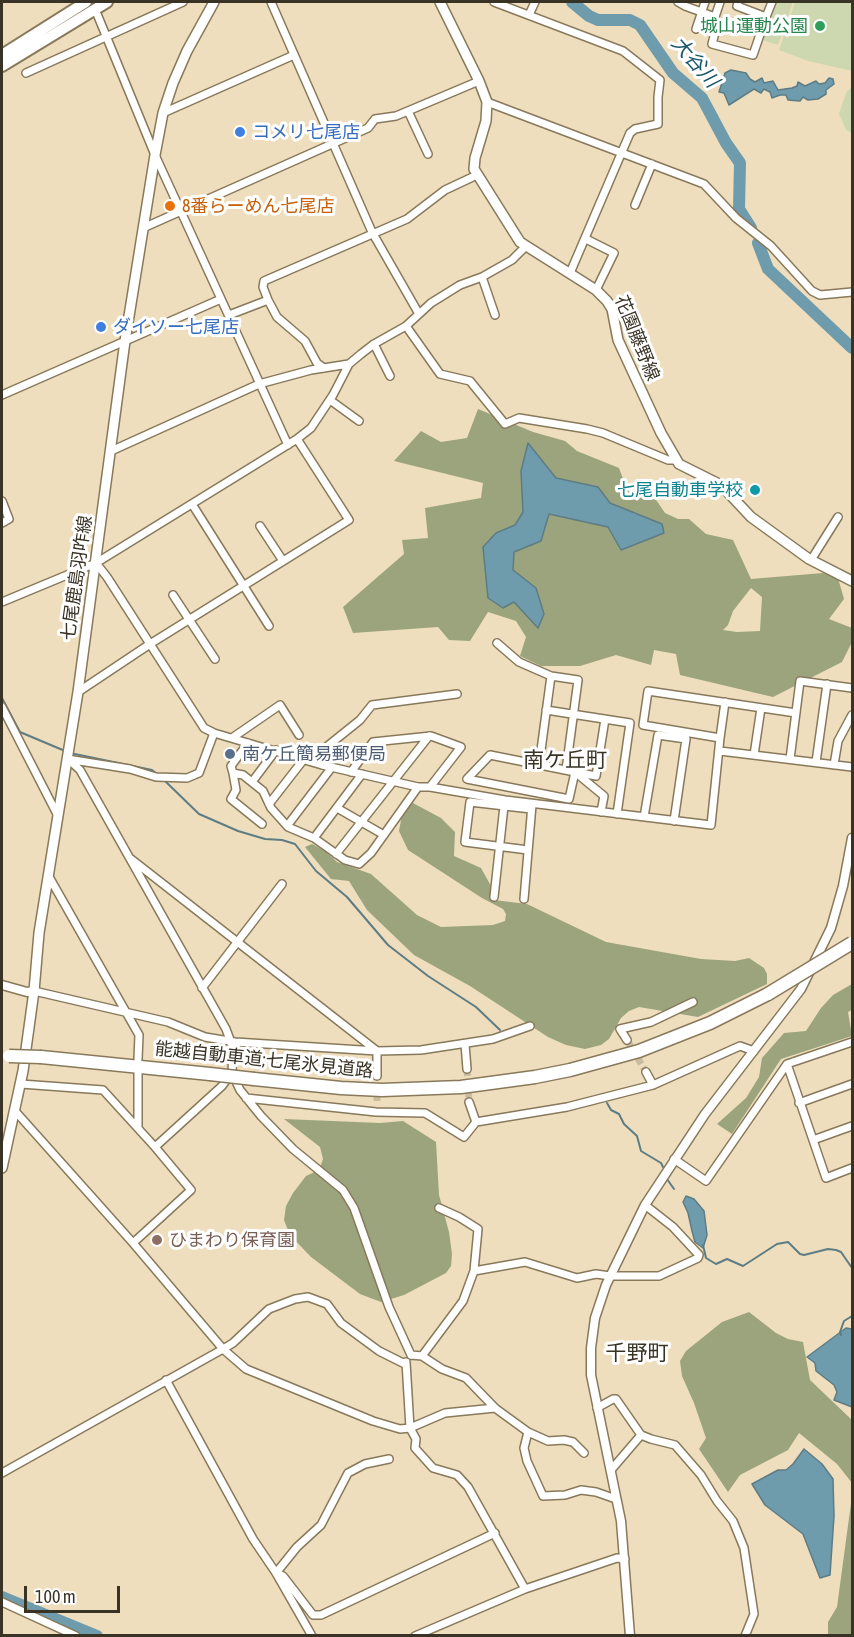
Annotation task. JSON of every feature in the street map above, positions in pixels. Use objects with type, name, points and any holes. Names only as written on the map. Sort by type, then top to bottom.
[{"type":"highway","points":[[2,55],[86,2]]},
{"type":"highway","points":[[2,66],[107,2]]},
{"type":"highway","name":"能越自動車道;七尾氷見道路","points":[[5,1055],[341,1088],[382,1090],[461,1088],[536,1077],[639,1051],[710,1023],[768,994],[852,942]]},
{"type":"main road","name":"七尾鹿島羽咋線","points":[[2,1168],[21,1084],[34,991],[39,933],[78,692],[125,341],[155,154],[173,83],[187,51],[214,2]]},
{"type":"main road","points":[[440,2],[487,102],[486,121],[474,164],[477,175]]},
{"type":"main road","name":"花園藤野線","points":[[477,175],[525,247],[596,290],[607,301],[612,309],[618,340],[676,460]]},
{"type":"main road","points":[[676,460],[721,485],[751,517],[811,560],[852,580]]},
{"type":"street","points":[[26,73],[183,2]]},
{"type":"street","points":[[271,2],[372,232],[419,314]]},
{"type":"street","points":[[498,2],[623,51],[660,80],[658,124],[635,129],[630,133],[570,273]]},
{"type":"street","points":[[529,15],[535,2]]},
{"type":"street","points":[[678,2],[715,17],[720,2]]},
{"type":"street","points":[[696,29],[705,2]]},
{"type":"street","points":[[738,2],[737,6],[766,17]]},
{"type":"street","points":[[717,25],[712,44],[753,55],[772,2]]},
{"type":"street","points":[[95,9],[155,154],[288,445]]},
{"type":"street","points":[[164,113],[294,55]]},
{"type":"street","points":[[143,228],[368,128],[375,119],[396,116],[479,81]]},
{"type":"street","points":[[487,102],[704,184],[735,218],[771,246],[812,291],[820,295],[852,292]]},
{"type":"street","points":[[408,111],[428,154]]},
{"type":"street","points":[[635,205],[652,164]]},
{"type":"street","points":[[324,368],[317,363],[304,341],[277,317],[268,300],[263,281],[406,219],[445,190],[477,175]]},
{"type":"street","points":[[586,239],[614,253],[596,290]]},
{"type":"street","points":[[2,602],[96,563],[297,439],[311,428],[330,400],[349,364],[374,344],[406,326],[431,303],[460,285],[482,277],[512,260],[525,247]]},
{"type":"street","points":[[482,277],[495,315]]},
{"type":"street","points":[[2,395],[221,299]]},
{"type":"street","points":[[229,315],[268,300]]},
{"type":"street","points":[[406,326],[440,374],[470,381],[505,424],[519,418],[588,429],[668,460],[676,460]]},
{"type":"street","points":[[374,344],[390,376]]},
{"type":"street","points":[[111,451],[259,384],[349,364]]},
{"type":"street","points":[[330,400],[359,422]]},
{"type":"street","points":[[78,692],[150,644],[349,520],[297,439]]},
{"type":"street","points":[[2,501],[9,519],[2,523]]},
{"type":"street","points":[[192,504],[269,626]]},
{"type":"street","points":[[811,560],[838,518]]},
{"type":"street","points":[[260,526],[283,561]]},
{"type":"street","points":[[96,563],[204,728],[214,733],[351,772],[418,787],[430,787],[532,806]]},
{"type":"street","points":[[173,595],[215,659]]},
{"type":"street","points":[[497,643],[519,662],[546,675],[578,680],[566,770]]},
{"type":"street","points":[[539,765],[551,676]]},
{"type":"street","points":[[790,759],[800,681],[852,688]]},
{"type":"street","points":[[816,762],[827,684]]},
{"type":"street","points":[[720,738],[643,725],[648,690],[796,713]]},
{"type":"street","points":[[269,804],[307,760],[360,720],[372,705],[457,694]]},
{"type":"street","points":[[528,850],[465,842],[470,802],[601,812],[711,825],[725,702]]},
{"type":"street","points":[[232,738],[280,705],[299,735]]},
{"type":"street","points":[[2,707],[58,816]]},
{"type":"street","points":[[754,755],[761,708]]},
{"type":"street","points":[[546,710],[630,723],[617,814]]},
{"type":"street","points":[[834,765],[838,741],[852,715]]},
{"type":"street","points":[[594,788],[605,719]]},
{"type":"street","points":[[68,754],[160,777],[187,778],[199,773],[214,733]]},
{"type":"street","points":[[644,817],[658,735],[686,739],[674,821]]},
{"type":"street","points":[[351,772],[374,742],[429,736],[461,747],[430,787]]},
{"type":"street","points":[[336,854],[429,736]]},
{"type":"street","points":[[248,743],[231,766],[236,790],[231,799],[262,824]]},
{"type":"street","points":[[252,782],[276,750]]},
{"type":"street","points":[[720,751],[852,767]]},
{"type":"street","points":[[68,754],[81,770],[226,1029],[233,1048],[232,1073],[240,1090],[293,1149],[343,1190],[354,1208],[389,1307],[411,1354]]},
{"type":"street","points":[[575,772],[569,799],[467,779],[490,755],[596,776]]},
{"type":"street","points":[[287,826],[332,767]]},
{"type":"street","points":[[575,772],[604,796],[601,812]]},
{"type":"street","points":[[233,773],[243,775],[263,791],[269,804],[287,826],[314,838],[345,860],[359,864],[371,853],[418,787]]},
{"type":"street","points":[[314,838],[362,774]]},
{"type":"street","points":[[494,897],[504,806]]},
{"type":"street","points":[[524,899],[532,806]]},
{"type":"street","points":[[337,808],[384,835]]},
{"type":"street","points":[[630,1635],[625,1559],[616,1499],[591,1375],[591,1348],[595,1318],[610,1276],[645,1205],[723,1089],[801,989],[831,928],[843,886],[852,838]]},
{"type":"street","points":[[129,857],[377,1051]]},
{"type":"street","points":[[48,875],[139,1035],[138,1059]]},
{"type":"street","points":[[202,988],[282,884]]},
{"type":"street","points":[[2,986],[27,992],[34,991],[168,1022],[205,1037],[231,1041],[377,1051],[421,1050],[493,1039],[530,1026]]},
{"type":"street","points":[[627,1040],[620,1029],[651,1022],[693,1002]]},
{"type":"street","points":[[674,1159],[706,1181],[787,1064],[852,1042]]},
{"type":"street","points":[[465,1044],[467,1069]]},
{"type":"street","points":[[246,1098],[376,1112],[425,1113],[464,1137],[476,1122],[567,1107],[653,1085],[740,1046],[754,1051]]},
{"type":"street","points":[[377,1051],[377,1076]]},
{"type":"street","points":[[787,1064],[826,1178],[852,1168]]},
{"type":"street","points":[[646,1072],[653,1085]]},
{"type":"street","points":[[138,1073],[138,1128]]},
{"type":"street","points":[[154,1147],[222,1086],[232,1073]]},
{"type":"street","points":[[21,1084],[104,1090],[191,1190],[133,1243]]},
{"type":"street","points":[[799,1103],[852,1084]]},
{"type":"street","points":[[376,1112],[377,1101]]},
{"type":"street","points":[[469,1102],[476,1122]]},
{"type":"street","points":[[16,1112],[133,1243],[223,1349],[246,1369],[389,1427],[410,1428],[445,1413],[495,1408]]},
{"type":"street","points":[[813,1140],[852,1126]]},
{"type":"street","points":[[474,1271],[525,1262],[577,1278],[596,1274],[658,1276],[680,1268],[699,1256],[673,1227],[645,1205]]},
{"type":"street","points":[[422,1356],[463,1301],[474,1271],[478,1229],[439,1208]]},
{"type":"street","points":[[2,1473],[233,1343],[269,1309],[280,1304],[308,1297],[327,1304],[341,1323],[379,1351],[405,1364]]},
{"type":"street","points":[[411,1354],[422,1356],[442,1369],[466,1378],[495,1408],[528,1432],[548,1441],[573,1442],[584,1453]]},
{"type":"street","points":[[411,1354],[405,1364],[410,1428],[416,1439],[415,1448],[433,1468],[457,1475],[468,1487],[525,1589]]},
{"type":"street","points":[[166,1380],[253,1539],[312,1635]]},
{"type":"street","points":[[597,1408],[616,1399],[641,1435],[675,1445],[701,1475],[733,1521],[744,1548],[754,1614],[745,1635]]},
{"type":"street","points":[[528,1432],[524,1448],[527,1461],[543,1496],[565,1495],[581,1490],[616,1499]]},
{"type":"street","points":[[611,1470],[641,1435]]},
{"type":"street","points":[[276,1573],[297,1547],[321,1525],[348,1473],[365,1464],[389,1459]]},
{"type":"street","points":[[276,1573],[283,1576],[314,1615],[321,1615],[495,1533]]},
{"type":"street","points":[[415,1635],[525,1589],[617,1558],[625,1559]]},
{"type":"street","points":[[2,1602],[76,1635]]},
{"type":"green space","points":[[776,2],[793,2],[778,45],[762,40]]},
{"type":"green space","name":"城山運動公園","points":[[795,2],[852,2],[852,71],[808,61],[779,50]]},
{"type":"green space","points":[[852,86],[852,133],[846,130],[839,114],[846,93]]},
{"type":"green space","points":[[478,409],[533,432],[565,441],[577,451],[619,468],[625,484],[648,488],[665,513],[678,519],[689,519],[706,534],[733,540],[751,579],[823,573],[838,578],[844,599],[829,619],[852,628],[852,642],[842,662],[773,697],[680,675],[676,654],[654,650],[651,665],[616,655],[580,666],[541,666],[520,656],[526,637],[516,621],[488,612],[470,641],[449,640],[438,627],[353,633],[343,607],[404,554],[402,540],[428,538],[425,508],[481,498],[483,483],[394,461],[421,431],[441,442],[467,438]],"holes":[[[751,588],[762,597],[760,631],[723,630],[728,625],[733,611]]]},
{"type":"green space","points":[[411,802],[441,818],[455,832],[454,856],[481,868],[491,886],[494,900],[527,904],[606,942],[701,959],[735,961],[749,958],[764,968],[767,974],[767,984],[698,1017],[639,1007],[629,1011],[621,1018],[609,1039],[601,1045],[585,1049],[566,1045],[548,1037],[470,986],[414,955],[367,910],[349,881],[331,879],[305,847],[312,844],[325,851],[337,862],[371,874],[417,915],[441,927],[493,925],[505,921],[506,914],[503,909],[408,850],[399,831],[403,809]]},
{"type":"green space","points":[[852,984],[852,1010],[848,1012],[852,1036],[781,1059],[732,1134],[717,1124],[746,1098],[759,1077],[762,1058],[784,1033],[806,1031],[821,1008],[833,995]]},
{"type":"green space","points":[[284,1119],[380,1123],[403,1121],[436,1142],[439,1195],[449,1232],[452,1254],[451,1266],[446,1273],[404,1295],[381,1302],[360,1294],[311,1257],[290,1235],[284,1220],[286,1206],[293,1193],[306,1176],[319,1170],[323,1159],[320,1147]]},
{"type":"green space","points":[[749,1312],[776,1333],[788,1339],[803,1342],[810,1380],[852,1420],[852,1483],[837,1464],[799,1433],[788,1450],[740,1475],[728,1492],[699,1449],[706,1438],[682,1376],[680,1361],[686,1351],[722,1322]]},
{"type":"green space","points":[[852,1496],[852,1635],[828,1635],[828,1622],[837,1607]]},
{"type":"water","points":[[731,70],[746,73],[755,82],[762,78],[764,83],[773,81],[778,90],[797,86],[798,82],[805,86],[816,81],[819,84],[825,83],[829,78],[833,79],[834,84],[826,90],[826,94],[818,99],[808,100],[803,97],[800,101],[788,100],[786,95],[772,98],[770,92],[764,89],[761,93],[754,89],[729,105],[724,93],[719,92],[725,73]]},
{"type":"water","points":[[528,443],[556,478],[598,487],[610,503],[662,524],[664,533],[621,550],[608,527],[549,514],[541,541],[514,552],[513,570],[536,588],[544,614],[538,628],[514,602],[503,608],[488,598],[483,547],[496,533],[515,525],[523,512],[521,471]]},
{"type":"water","points":[[686,1196],[694,1199],[704,1211],[707,1235],[703,1248],[695,1242],[683,1202]]},
{"type":"water","points":[[846,1328],[852,1329],[852,1407],[834,1400],[837,1392],[834,1385],[816,1371],[815,1363],[807,1357]]},
{"type":"water","points":[[804,1449],[822,1464],[833,1479],[834,1516],[830,1575],[820,1578],[803,1534],[765,1505],[752,1484],[778,1470],[786,1470]]},
{"type":"waterway","name":"大谷川","points":[[572,2],[589,16],[598,20],[630,20],[640,25],[673,73],[702,98],[726,143],[740,163],[739,209],[751,228]]},
{"type":"waterway","name":"大谷川","points":[[758,243],[768,269],[852,348]]},
{"type":"waterway","points":[[2,698],[20,732],[65,751]]},
{"type":"waterway","points":[[70,753],[152,770],[157,774]]},
{"type":"waterway","points":[[164,780],[199,814],[238,831],[295,844],[316,871],[347,897],[388,945],[428,976],[476,1007],[500,1030]]},
{"type":"waterway","points":[[607,1103],[637,1136],[641,1151],[661,1163],[663,1167]]},
{"type":"waterway","points":[[667,1179],[674,1189]]},
{"type":"waterway","points":[[703,1245],[706,1258],[716,1264],[727,1259],[743,1266],[777,1244],[788,1242],[804,1255],[828,1249],[841,1252],[852,1268]]},
{"type":"waterway","points":[[841,1335],[844,1321],[852,1316]]},
{"type":"waterway","points":[[2,1597],[97,1636]]},
{"type":"tunnel","points":[[627,1040],[646,1072]]},
{"type":"tunnel","points":[[467,1069],[469,1102]]},
{"type":"tunnel","points":[[377,1076],[377,1101]]},
{"type":"place","name":"城山運動公園","points":[[820,26]]},
{"type":"place","name":"コメリ七尾店","points":[[240,132]]},
{"type":"place","name":"8番らーめん七尾店","points":[[170,206]]},
{"type":"place","name":"ダイソー七尾店","points":[[101,327]]},
{"type":"place","name":"七尾自動車学校","points":[[755,490]]},
{"type":"place","name":"南ケ丘簡易郵便局","points":[[230,754]]},
{"type":"place","name":"ひまわり保育園","points":[[157,1240]]},
{"type":"district","name":"南ケ丘町","points":[[565,760]]},
{"type":"district","name":"千野町","points":[[637,1353]]}]
